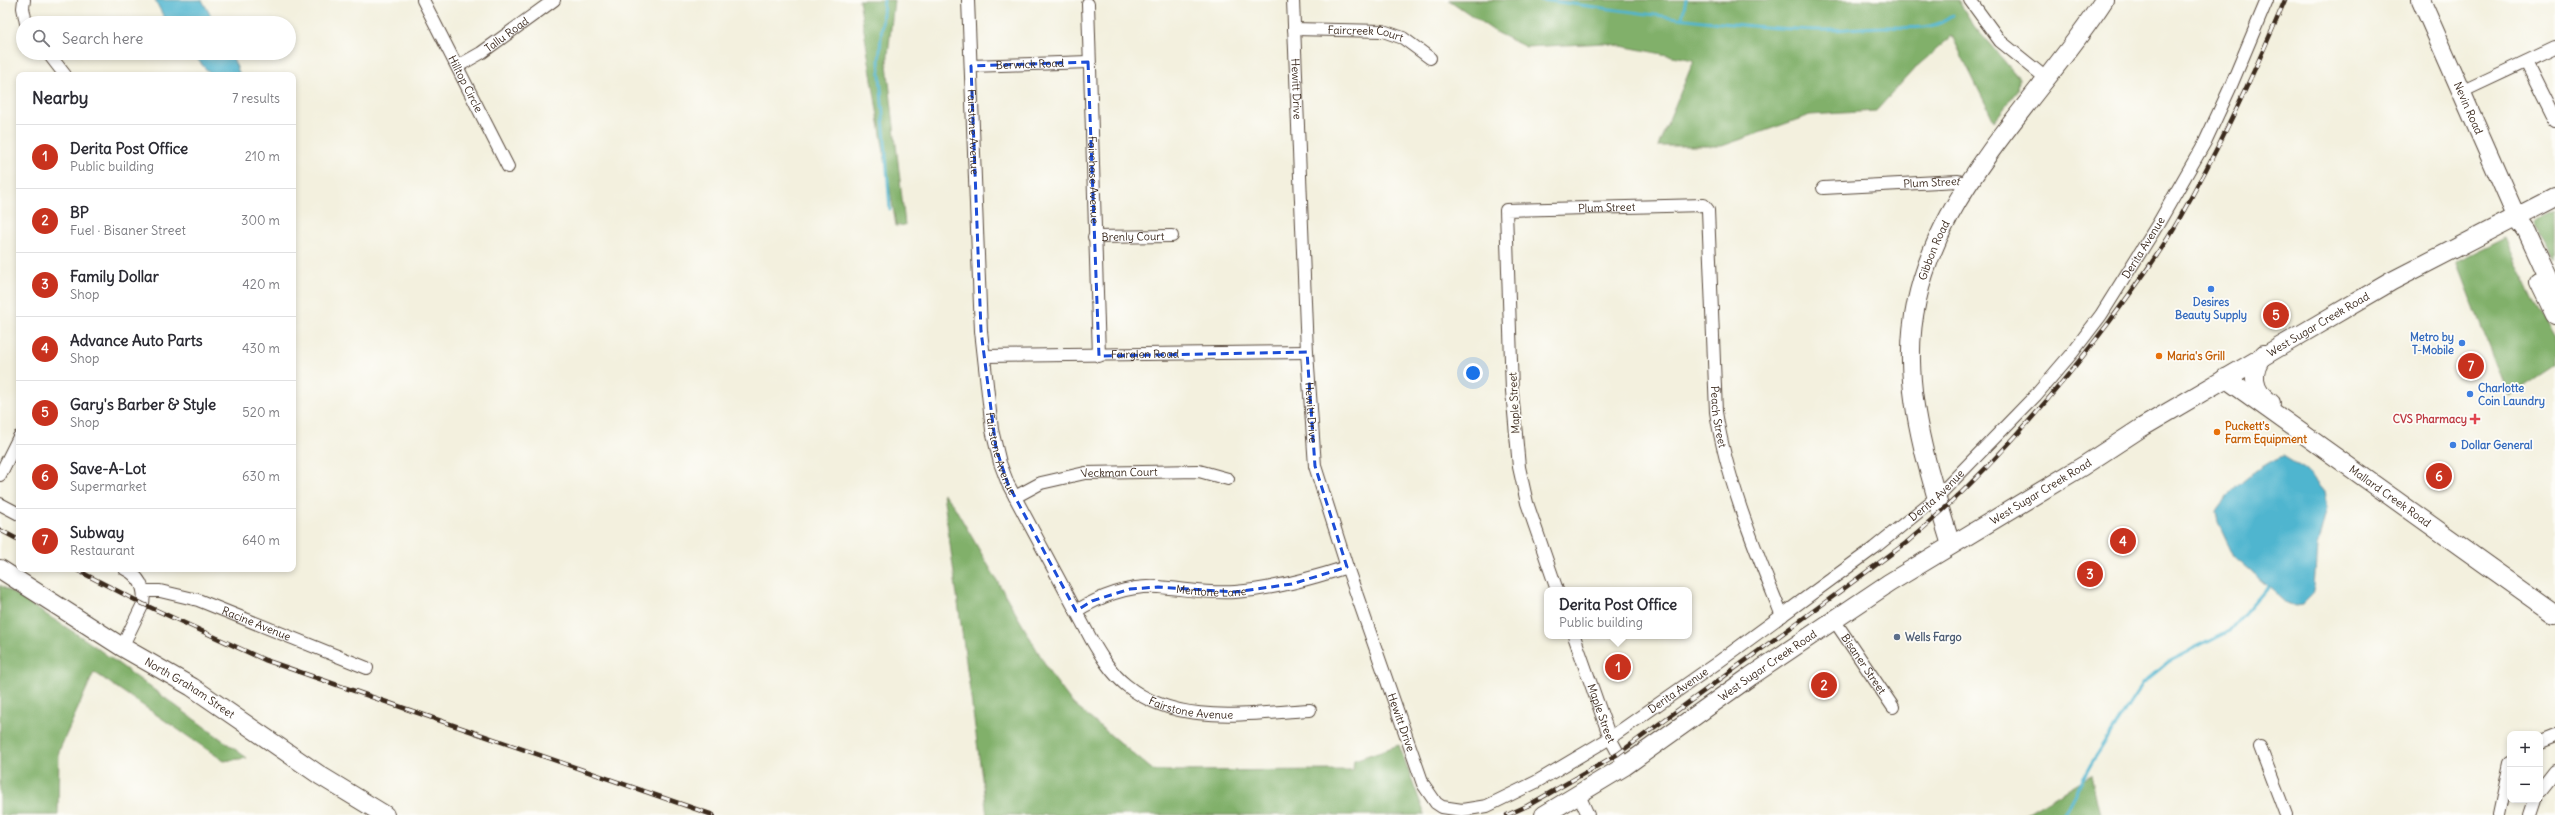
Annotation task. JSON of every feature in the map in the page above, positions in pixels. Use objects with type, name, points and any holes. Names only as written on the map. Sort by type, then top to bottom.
[{"type":"main road","name":"Gibbon Road","points":[[1951,545],[1937,498],[1913,392],[1911,333],[1916,304],[1927,262],[1939,233],[1969,184],[2104,0]]},
{"type":"main road","name":"Nevin Road","points":[[2421,0],[2516,216],[2527,231],[2555,292]]},
{"type":"main road","name":"West Sugar Creek Road","points":[[1544,815],[1580,795],[1625,766],[1834,620],[1951,545],[2264,354],[2392,281],[2555,197]]},
{"type":"main road","name":"Nevin Road","points":[[2516,216],[2517,236],[2555,315]]},
{"type":"main road","points":[[2264,354],[2257,363],[2254,374],[2258,390],[2266,399],[2347,455],[2351,467]]},
{"type":"main road","name":"Mallard Creek Road","points":[[2225,378],[2555,614]]},
{"type":"main road","name":"North Graham Street","points":[[0,569],[122,647],[192,687],[380,814]]},
{"type":"street","points":[[24,0],[22,8],[24,16]]},
{"type":"street","name":"Hilltop Circle","points":[[424,0],[508,167]]},
{"type":"street","name":"Tallu Road","points":[[458,66],[481,53],[554,0]]},
{"type":"street","name":"Fairstone Avenue","points":[[968,0],[974,186],[984,356],[996,448],[1015,497],[1091,639],[1115,674],[1139,694],[1164,707],[1216,714],[1310,710]]},
{"type":"street","name":"Hewitt Drive","points":[[1293,0],[1307,352],[1316,466],[1347,567],[1418,772],[1429,795],[1436,803]]},
{"type":"street","points":[[1970,0],[2000,41],[2047,79]]},
{"type":"street","name":"Derita Avenue","points":[[1436,803],[1448,809],[1462,810],[1487,806],[1536,782],[1610,738],[1782,616],[1869,552],[1937,498],[2036,395],[2072,353],[2101,315],[2158,224],[2205,142],[2267,0]]},
{"type":"street","name":"Fairchase Avenue","points":[[1088,4],[1088,62],[1099,356]]},
{"type":"street","name":"Faircreek Court","points":[[1294,29],[1383,31],[1403,38],[1430,58]]},
{"type":"street","points":[[2461,92],[2555,48]]},
{"type":"street","points":[[54,60],[64,72]]},
{"type":"street","name":"Berwick Road","points":[[971,66],[1088,62]]},
{"type":"street","points":[[2526,62],[2553,121],[2555,120]]},
{"type":"street","name":"Plum Street","points":[[1823,188],[1958,181],[1969,184]]},
{"type":"street","name":"Plum Street","points":[[1506,210],[1707,206]]},
{"type":"street","name":"Peach Street","points":[[1707,206],[1719,432],[1740,503],[1782,616]]},
{"type":"street","name":"Maple Street","points":[[1506,210],[1512,391],[1519,467],[1527,503],[1556,587]]},
{"type":"street","name":"Brenly Court","points":[[1094,238],[1172,236]]},
{"type":"street","name":"Fairglen Road","points":[[984,356],[1099,356],[1307,352]]},
{"type":"street","points":[[0,476],[16,443]]},
{"type":"street","name":"Veckman Court","points":[[1015,497],[1041,483],[1085,473],[1199,471],[1228,479]]},
{"type":"street","points":[[0,504],[16,512]]},
{"type":"street","name":"Mentone Lane","points":[[1076,611],[1092,601],[1130,589],[1158,587],[1210,593],[1235,592],[1292,584],[1347,567]]},
{"type":"street","points":[[122,647],[143,604],[144,591],[139,580],[129,572]]},
{"type":"street","name":"Racine Avenue","points":[[144,591],[160,591],[198,600],[367,668]]},
{"type":"street","name":"Bisaner Street","points":[[1834,620],[1893,707]]},
{"type":"street","name":"Maple Street","points":[[1575,639],[1610,738],[1625,766]]},
{"type":"street","points":[[2543,741],[2555,736]]},
{"type":"street","points":[[2260,747],[2286,815]]},
{"type":"street","points":[[2499,815],[2509,767]]},
{"type":"street","points":[[2543,786],[2555,771]]},
{"type":"street","points":[[1580,795],[1588,815]]},
{"type":"street","points":[[2530,815],[2534,803]]},
{"type":"highlighted area","points":[[1088,62],[1099,356],[1307,352],[1315,466],[1347,567],[1292,584],[1235,592],[1158,587],[1130,589],[1092,601],[1076,611],[1008,484],[996,448],[981,331],[971,66]]},
{"type":"green space","points":[[859,0],[894,0],[887,64],[905,225],[896,226]]},
{"type":"green space","points":[[1449,0],[1958,0],[1974,26],[2019,78],[2018,91],[1994,121],[1952,36],[1915,68],[1876,111],[1810,115],[1722,146],[1658,146],[1694,60],[1605,43],[1526,47],[1497,33]]},
{"type":"green space","points":[[2555,213],[2555,266],[2534,223]]},
{"type":"green space","points":[[2505,238],[2533,300],[2555,337],[2555,365],[2508,396],[2456,262]]},
{"type":"green space","points":[[943,493],[954,506],[1052,676],[1073,704],[1154,771],[1353,770],[1354,760],[1399,745],[1425,815],[987,815]]},
{"type":"green space","points":[[0,585],[86,640],[247,758],[224,761],[94,672],[59,751],[58,815],[0,815]]},
{"type":"green space","points":[[2091,775],[2100,815],[2023,815]]},
{"type":"water","points":[[155,0],[202,0],[211,16],[163,16]]},
{"type":"water","points":[[198,60],[234,60],[239,72],[208,72]]},
{"type":"water","points":[[2283,456],[2306,470],[2324,492],[2327,508],[2317,546],[2312,595],[2302,605],[2295,606],[2287,603],[2234,557],[2218,523],[2216,511],[2228,495],[2246,479],[2265,465]]},
{"type":"waterway","points":[[884,0],[879,62],[890,209]]},
{"type":"waterway","points":[[1541,0],[1748,26],[1818,30],[1873,27],[1910,28],[1937,24],[1945,21],[1953,15]]},
{"type":"waterway","points":[[1682,18],[1686,0]]},
{"type":"waterway","points":[[2063,815],[2091,764],[2143,683],[2168,662],[2228,632],[2267,587]]},
{"type":"railway","points":[[1507,815],[1527,806],[1618,754],[1906,543],[1989,465],[2064,380],[2110,321],[2163,246],[2193,194],[2221,139],[2261,56],[2285,0]]},
{"type":"railway","points":[[0,530],[16,538]]},
{"type":"railway","points":[[81,572],[143,604],[265,660],[713,815]]},
{"type":"place","name":"Desires Beauty Supply","points":[[2211,289]]},
{"type":"place","name":"Gary's Barber & Style","points":[[2276,315]]},
{"type":"place","name":"Metro by T-Mobile","points":[[2462,343]]},
{"type":"place","name":"Maria's Grill","points":[[2159,356]]},
{"type":"place","name":"Subway","points":[[2471,366]]},
{"type":"place","name":"Charlotte Coin Laundry","points":[[2470,394]]},
{"type":"place","name":"CVS Pharmacy","points":[[2475,419]]},
{"type":"place","name":"Puckett's Farm Equipment","points":[[2217,432]]},
{"type":"place","name":"Dollar General","points":[[2453,445]]},
{"type":"place","name":"Save-A-Lot","points":[[2439,476]]},
{"type":"place","name":"Advance Auto Parts","points":[[2123,541]]},
{"type":"place","name":"Family Dollar","points":[[2090,574]]},
{"type":"place","name":"Wells Fargo","points":[[1897,637]]},
{"type":"place","name":"Derita Post Office","points":[[1618,667]]},
{"type":"place","name":"BP","points":[[1824,685]]}]
